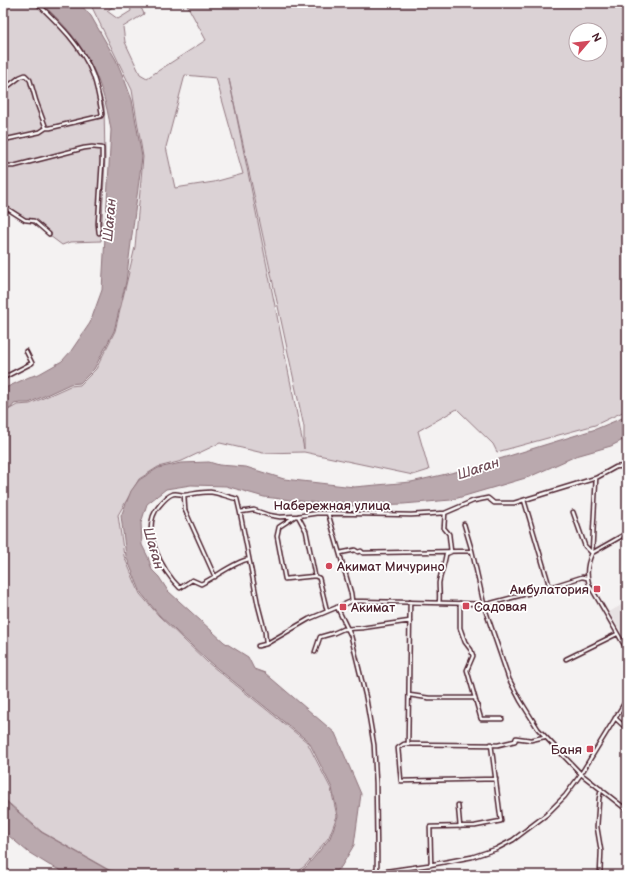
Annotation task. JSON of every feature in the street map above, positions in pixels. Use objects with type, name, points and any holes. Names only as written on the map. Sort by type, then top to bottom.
[{"type":"street","points":[[3,140],[40,132],[46,128],[101,116],[102,114],[93,76],[79,48],[64,29],[37,3]]},
{"type":"street","points":[[8,87],[20,77],[25,75],[30,80],[46,128]]},
{"type":"street","points":[[3,166],[14,166],[84,148],[102,148],[98,224],[99,233]]},
{"type":"street","points":[[3,206],[25,220],[34,221],[49,234]]},
{"type":"street","points":[[3,378],[32,363],[26,351]]},
{"type":"street","name":"Набережная улица","points":[[240,512],[254,510],[268,515],[296,516],[318,513],[411,516],[445,513],[488,498],[494,503],[514,503],[596,478],[616,467],[627,466]]},
{"type":"street","points":[[596,478],[592,553],[589,559],[587,578],[627,650]]},
{"type":"street","points":[[249,559],[242,560],[201,584],[192,580],[180,588],[166,571],[156,550],[151,533],[153,516],[163,500],[173,494],[184,495],[211,492],[237,499],[240,512],[258,605],[266,632],[266,644]]},
{"type":"street","points":[[184,495],[185,510],[215,577]]},
{"type":"street","points":[[524,500],[550,588]]},
{"type":"street","points":[[573,512],[585,546],[592,553]]},
{"type":"street","points":[[328,513],[352,601]]},
{"type":"street","points":[[445,513],[444,528],[449,534],[451,552]]},
{"type":"street","points":[[315,576],[285,579],[277,536],[279,527],[296,516],[306,531],[315,576],[319,578],[327,611]]},
{"type":"street","points":[[464,524],[472,551],[484,604],[514,691],[544,737],[581,774],[627,810]]},
{"type":"street","points":[[592,553],[627,533]]},
{"type":"street","points":[[340,553],[355,550],[361,551],[362,553],[472,551]]},
{"type":"street","points":[[439,603],[441,592],[441,573],[446,554],[451,552]]},
{"type":"street","points":[[258,646],[266,644],[327,611],[352,601],[488,604],[550,588],[582,576],[587,578]]},
{"type":"street","points":[[408,744],[410,602]]},
{"type":"street","points":[[460,603],[460,628],[465,642],[471,650],[473,656],[467,670],[481,718],[502,719]]},
{"type":"street","points":[[337,607],[351,636],[366,698],[374,745],[377,834],[377,868],[374,872]]},
{"type":"street","points":[[315,652],[320,637],[343,629],[410,621]]},
{"type":"street","points":[[566,659],[617,634]]},
{"type":"street","points":[[409,695],[424,697],[474,698]]},
{"type":"street","points":[[360,875],[431,865],[482,854],[513,840],[556,806],[572,787],[627,699]]},
{"type":"street","points":[[615,718],[627,729]]},
{"type":"street","points":[[496,779],[401,780],[398,748],[404,744],[512,743],[516,741],[516,738],[531,740],[544,737]]},
{"type":"street","points":[[431,865],[430,827],[460,827],[493,824],[501,821],[491,744]]},
{"type":"street","points":[[600,875],[602,850],[597,827],[598,799],[601,789]]},
{"type":"street","points":[[458,805],[460,827]]},
{"type":"shaded area","points":[[3,3],[40,3],[83,50],[92,66],[104,106],[105,158],[101,241],[70,242],[62,245],[34,224],[26,221],[3,207]]},
{"type":"shaded area","points":[[90,3],[118,3],[107,11],[118,19],[131,11],[130,5],[133,3],[139,3],[144,14],[123,27],[125,42],[140,74],[147,78],[206,40],[186,3],[627,3],[627,410],[595,425],[497,452],[493,444],[457,409],[418,431],[429,470],[413,475],[304,452],[263,453],[220,443],[182,461],[158,467],[139,479],[118,515],[124,556],[140,594],[159,616],[207,662],[307,742],[331,789],[337,816],[329,837],[305,866],[292,875],[129,875],[109,870],[42,832],[3,798],[3,413],[17,405],[30,404],[70,386],[80,385],[96,369],[115,331],[135,247],[143,157],[132,90]],"holes":[[[185,75],[216,78],[243,174],[214,182],[175,188],[166,147]],[[229,79],[304,427],[304,449]]]},
{"type":"shaded area","points":[[627,602],[627,641],[609,612]]},
{"type":"water","name":"Шаған","points":[[41,3],[79,3],[91,16],[116,60],[132,100],[142,157],[126,282],[114,331],[94,369],[80,383],[70,384],[29,403],[14,404],[11,408],[3,412],[3,389],[39,374],[62,361],[71,351],[90,323],[102,290],[111,130],[107,110],[96,75],[88,59],[68,31]]},
{"type":"water","name":"Шаған","points":[[627,416],[627,438],[611,446],[576,456],[529,477],[451,500],[403,504],[346,506],[264,497],[226,486],[191,485],[166,489],[147,504],[141,523],[142,545],[152,570],[159,577],[168,591],[224,642],[248,657],[254,669],[265,673],[335,733],[361,794],[354,845],[341,867],[330,875],[296,875],[307,866],[330,838],[338,816],[332,788],[309,742],[208,661],[159,615],[141,593],[126,556],[121,516],[131,491],[139,480],[158,468],[181,463],[209,462],[219,465],[246,467],[284,479],[354,487],[411,482],[486,465],[496,460],[596,429]]},
{"type":"water","points":[[3,799],[41,832],[108,870],[125,875],[71,875],[49,865],[28,852],[3,831]]},
{"type":"place","name":"Акимат Мичурино","points":[[329,566]]},
{"type":"place","name":"Амбулатория","points":[[597,589]]},
{"type":"place","name":"Садовая","points":[[466,606]]},
{"type":"place","name":"Акимат","points":[[343,607]]},
{"type":"place","name":"Баня","points":[[590,749]]}]
